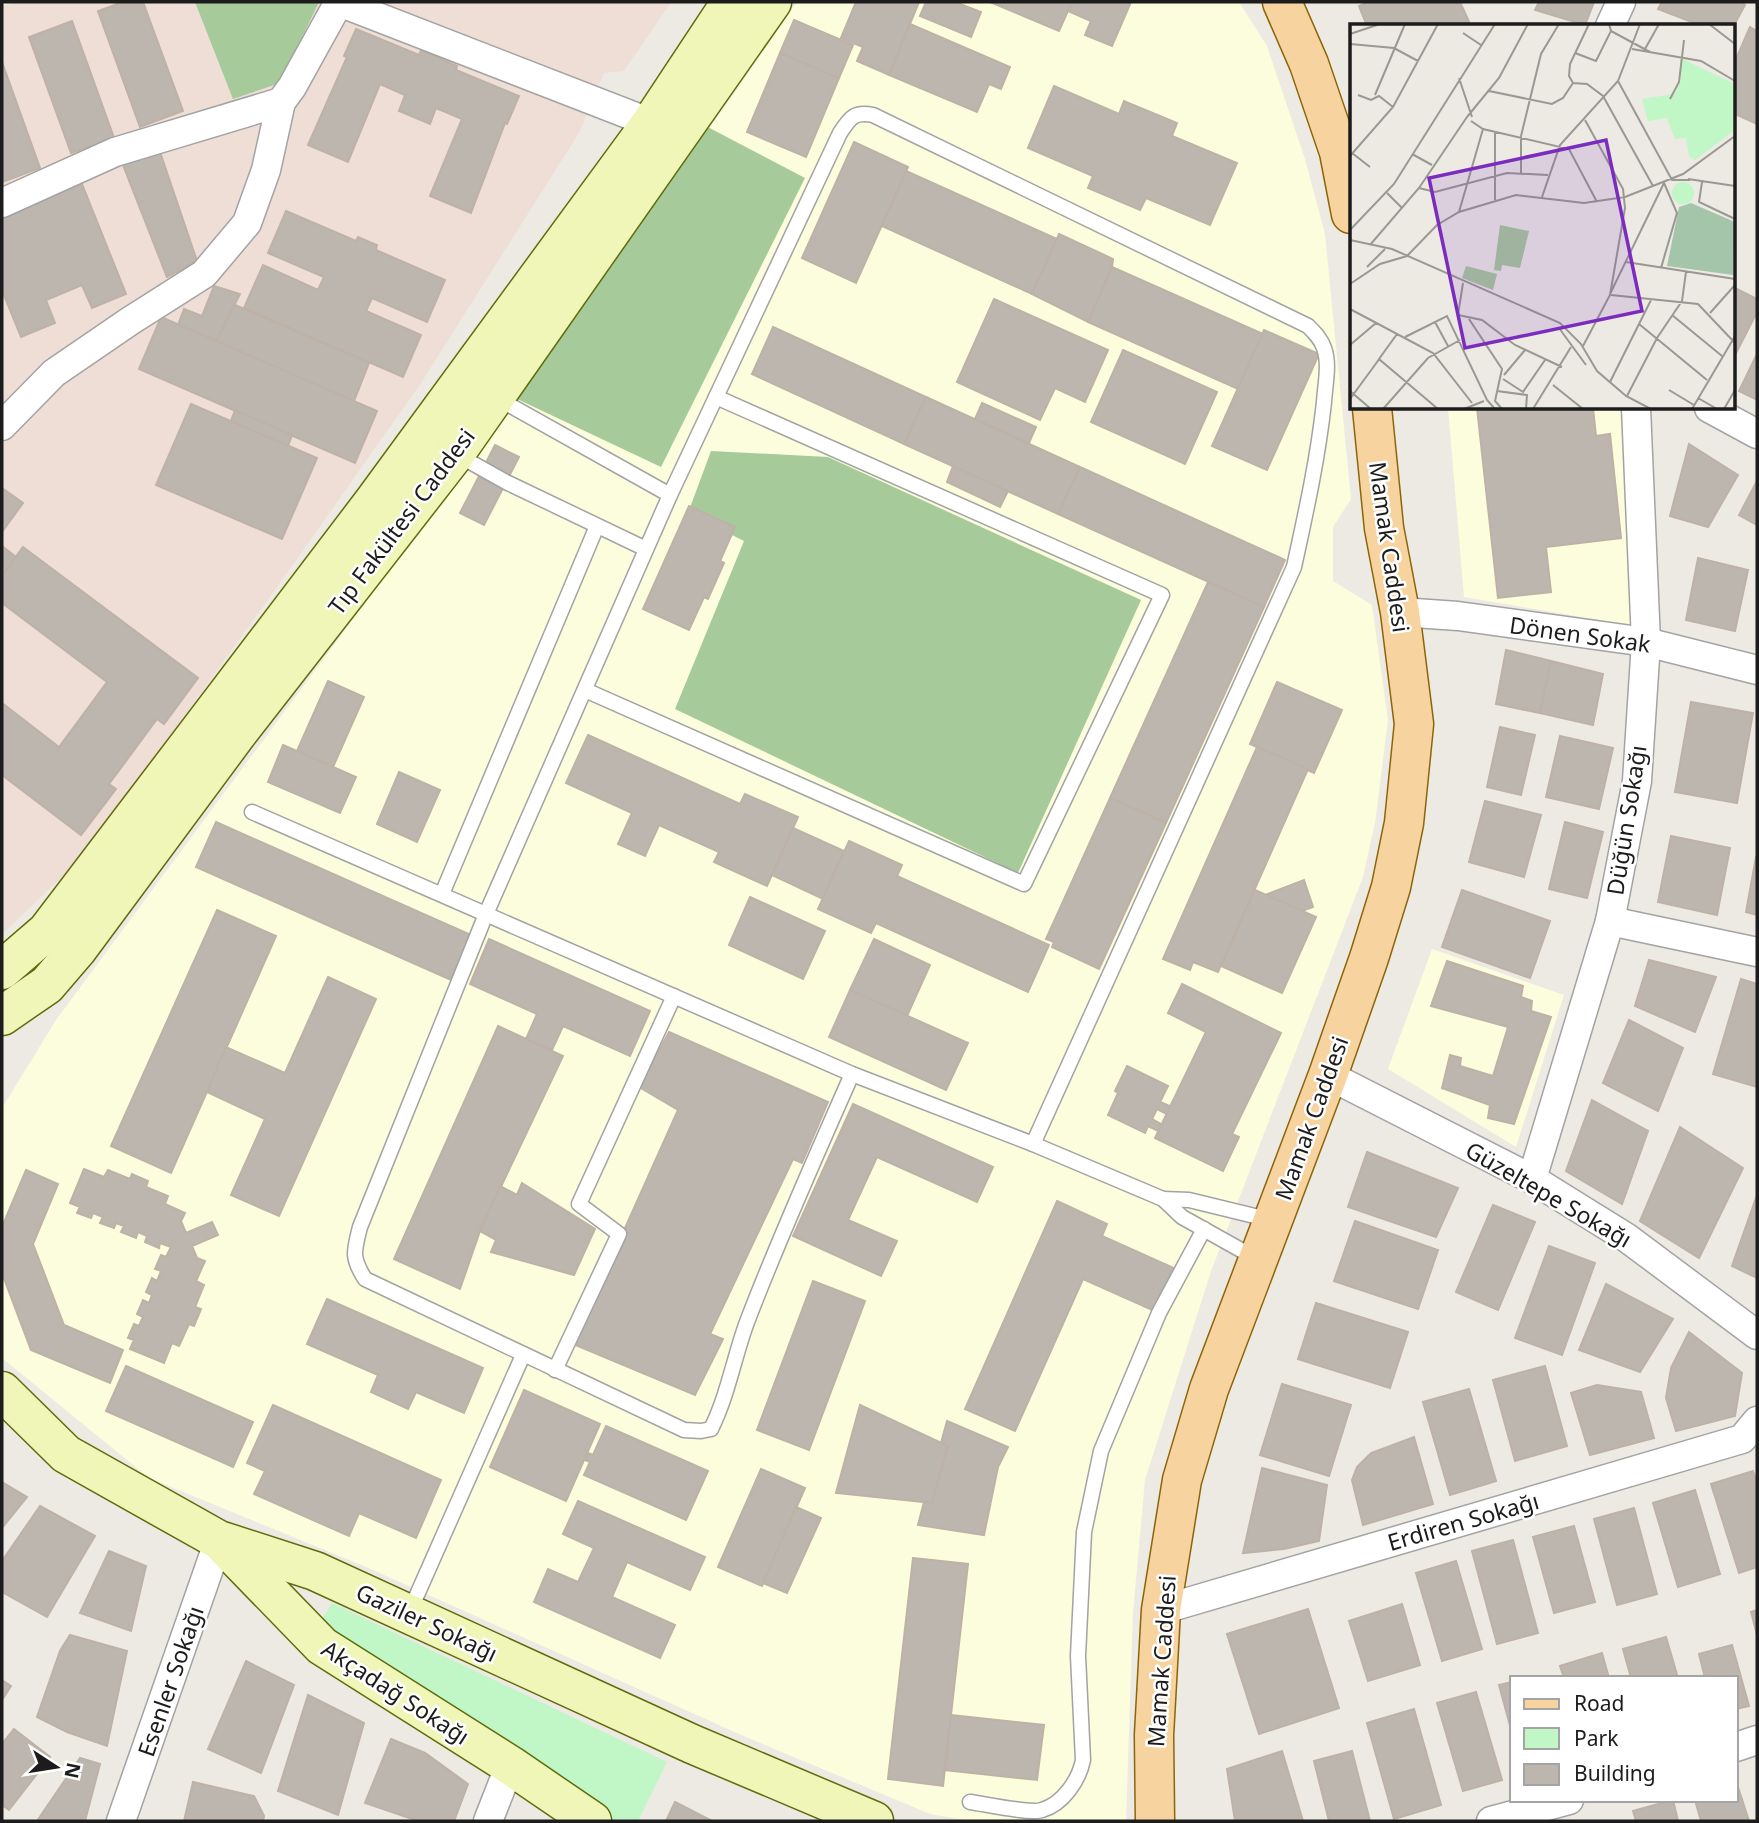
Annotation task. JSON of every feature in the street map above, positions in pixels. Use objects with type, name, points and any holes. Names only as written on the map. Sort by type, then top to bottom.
[{"type":"main road","name":"Tıp Fakültesi Caddesi","points":[[2,970],[47,930],[374,501],[651,123],[731,2]]},
{"type":"main road","name":"Tıp Fakültesi Caddesi","points":[[2,1016],[47,985],[77,950],[237,734],[455,454],[772,2]]},
{"type":"main road","points":[[1282,2],[1309,64],[1339,152],[1350,209]]},
{"type":"main road","name":"Mamak Caddesi","points":[[1155,1821],[1154,1735],[1161,1610],[1182,1480],[1209,1389],[1328,1075],[1391,887],[1404,823],[1414,724],[1400,612],[1384,528],[1372,410]]},
{"type":"main road","name":"Gaziler Sokağı","points":[[2,1391],[66,1454],[219,1540],[315,1571],[692,1744],[874,1821]]},
{"type":"main road","name":"Akçadağ Sokağı","points":[[219,1540],[322,1646],[510,1765],[592,1821]]},
{"type":"street","points":[[2,426],[54,373],[204,274],[247,223],[266,170],[281,102],[339,2],[651,123]]},
{"type":"street","points":[[1612,24],[1621,2]]},
{"type":"street","points":[[2,203],[115,152],[281,102]]},
{"type":"street","name":"Düğün Sokağı","points":[[1532,1179],[1610,921],[1637,781],[1646,642],[1636,410]]},
{"type":"street","points":[[1714,410],[1757,434]]},
{"type":"street","name":"Dönen Sokak","points":[[1400,612],[1458,616],[1646,642],[1757,670]]},
{"type":"street","points":[[1610,921],[1757,952]]},
{"type":"street","name":"Güzeltepe Sokağı","points":[[1328,1075],[1532,1179],[1627,1238],[1757,1335]]},
{"type":"street","name":"Erdiren Sokağı","points":[[1161,1610],[1742,1439],[1757,1421]]},
{"type":"street","name":"Esenler Sokağı","points":[[121,1821],[219,1540]]},
{"type":"street","points":[[1738,1746],[1757,1740]]},
{"type":"street","points":[[488,1821],[510,1765]]},
{"type":"street","points":[[1491,1821],[1562,1802]]},
{"type":"lane","points":[[852,1074],[751,1312],[730,1371],[719,1413],[711,1429],[684,1430],[365,1279],[355,1264],[353,1251],[360,1227],[486,914],[670,495],[840,133],[851,118],[862,112],[1308,326],[1318,336],[1325,350],[1327,370],[1321,432],[1313,484],[1294,567],[1033,1144]]},
{"type":"lane","points":[[494,397],[670,495]]},
{"type":"lane","points":[[585,690],[1024,884],[1162,595],[716,397]]},
{"type":"lane","points":[[455,454],[506,482],[646,550]]},
{"type":"lane","points":[[442,894],[597,526]]},
{"type":"lane","points":[[253,812],[852,1074],[1033,1144],[1163,1199],[1182,1217],[1258,1259]]},
{"type":"lane","points":[[555,1370],[619,1234],[579,1204],[674,996]]},
{"type":"lane","points":[[1163,1199],[1189,1200],[1272,1220]]},
{"type":"lane","points":[[970,1802],[1042,1811],[1061,1799],[1080,1775],[1083,1760],[1078,1657],[1084,1532],[1101,1451],[1159,1313],[1204,1229]]},
{"type":"lane","points":[[408,1614],[523,1355]]},
{"type":"shaded area","points":[[17,2],[671,2],[624,71],[604,73],[579,133],[421,383],[285,576],[81,859],[2,934],[2,6]]},
{"type":"shaded area","points":[[797,2],[1239,2],[1267,46],[1305,159],[1325,234],[1351,499],[1333,527],[1333,581],[1372,605],[1388,720],[1375,823],[1363,877],[1211,1271],[1145,1480],[1133,1613],[1126,1821],[970,1821],[930,1814],[739,1734],[364,1566],[149,1478],[2,1358],[2,1108],[56,1020],[467,465]]},
{"type":"shaded area","points":[[1448,410],[1621,410],[1635,626],[1464,597]]},
{"type":"shaded area","points":[[1432,949],[1564,995],[1516,1147],[1388,1069]]},
{"type":"green space","points":[[195,2],[319,2],[280,83],[233,99]]},
{"type":"green space","points":[[700,123],[805,178],[661,467],[515,398]]},
{"type":"green space","points":[[711,451],[828,457],[1141,600],[1018,873],[675,709],[744,541],[688,513]]},
{"type":"green space","points":[[332,1603],[667,1762],[638,1821],[613,1821],[317,1627]]},
{"type":"building","points":[[123,2],[143,2],[183,111],[140,127],[98,11]]},
{"type":"building","points":[[856,2],[919,2],[889,75],[857,61],[863,47],[841,38]]},
{"type":"building","points":[[926,2],[955,2],[981,12],[971,37],[920,16]]},
{"type":"building","points":[[990,2],[1072,2],[1059,31]]},
{"type":"building","points":[[1072,2],[1131,2],[1112,46],[1085,35],[1091,21],[1068,11]]},
{"type":"building","points":[[1368,2],[1460,2],[1470,24],[1366,24],[1359,6]]},
{"type":"building","points":[[1539,2],[1594,2],[1585,24],[1535,10]]},
{"type":"building","points":[[1662,2],[1742,2],[1745,5],[1734,25],[1697,24],[1658,9]]},
{"type":"building","points":[[794,20],[853,45],[839,78],[780,53]]},
{"type":"building","points":[[72,21],[114,138],[71,153],[29,37]]},
{"type":"building","points":[[910,24],[1010,67],[1001,89],[989,84],[977,112],[889,75]]},
{"type":"building","points":[[1750,27],[1757,31],[1757,124],[1734,113],[1734,64]]},
{"type":"building","points":[[356,29],[419,55],[421,50],[457,66],[456,70],[519,96],[507,124],[505,123],[471,213],[430,196],[462,119],[436,108],[430,124],[399,111],[405,95],[380,84],[348,162],[308,145],[347,57],[344,56]]},
{"type":"building","points":[[780,53],[839,78],[806,157],[747,132]]},
{"type":"building","points":[[2,62],[40,168],[2,182]]},
{"type":"building","points":[[1054,86],[1119,114],[1124,101],[1177,123],[1172,136],[1237,163],[1210,225],[1146,198],[1140,210],[1088,188],[1093,176],[1028,148]]},
{"type":"building","points":[[854,142],[908,167],[856,283],[802,258]]},
{"type":"building","points":[[159,149],[197,261],[167,277],[123,165]]},
{"type":"building","points":[[906,171],[1057,239],[1032,294],[882,226]]},
{"type":"building","points":[[80,179],[126,294],[92,308],[82,285],[46,300],[55,323],[21,337],[2,290],[2,211]]},
{"type":"building","points":[[286,211],[356,241],[358,237],[377,245],[376,250],[445,280],[427,322],[372,298],[366,311],[421,335],[403,377],[244,308],[263,265],[318,290],[324,277],[268,253]]},
{"type":"building","points":[[1059,234],[1113,259],[1088,322],[1032,294]]},
{"type":"building","points":[[1112,267],[1263,334],[1238,389],[1088,322]]},
{"type":"building","points":[[214,286],[240,294],[216,341],[178,325],[184,309],[202,316]]},
{"type":"building","points":[[1734,288],[1757,299],[1757,312],[1734,357]]},
{"type":"building","points":[[994,299],[1108,350],[1085,402],[1055,388],[1040,420],[957,382]]},
{"type":"building","points":[[235,305],[369,363],[354,401],[216,341]]},
{"type":"building","points":[[161,317],[377,411],[355,463],[139,369]]},
{"type":"building","points":[[773,327],[926,397],[904,444],[752,374]]},
{"type":"building","points":[[1264,330],[1319,354],[1267,470],[1212,446]]},
{"type":"building","points":[[1123,350],[1217,392],[1185,464],[1091,422]]},
{"type":"building","points":[[1757,354],[1757,400],[1739,391]]},
{"type":"building","points":[[926,397],[1080,467],[1058,514],[904,444]]},
{"type":"building","points":[[982,403],[1036,427],[1029,443],[975,419]]},
{"type":"building","points":[[191,404],[317,458],[282,539],[156,485]]},
{"type":"building","points":[[235,410],[292,435],[288,446],[231,421]]},
{"type":"building","points":[[1477,410],[1593,410],[1596,436],[1610,434],[1621,538],[1546,547],[1551,592],[1498,598]]},
{"type":"building","points":[[1689,444],[1738,475],[1708,527],[1670,516]]},
{"type":"building","points":[[495,445],[519,457],[484,525],[460,513]]},
{"type":"building","points":[[953,466],[1008,491],[1000,507],[947,482]]},
{"type":"building","points":[[1080,467],[1285,560],[1264,607],[1058,514]]},
{"type":"building","points":[[1757,481],[1757,525],[1739,515]]},
{"type":"building","points":[[2,488],[23,503],[2,532]]},
{"type":"building","points":[[689,506],[735,527],[720,561],[724,563],[708,599],[704,597],[689,630],[643,609]]},
{"type":"building","points":[[2,546],[16,557],[2,576]]},
{"type":"building","points":[[23,547],[198,678],[164,724],[157,719],[109,784],[116,789],[81,835],[2,775],[2,703],[59,747],[107,682],[2,603],[2,576]]},
{"type":"building","points":[[1698,558],[1748,570],[1735,631],[1686,620]]},
{"type":"building","points":[[1208,582],[1264,607],[1166,823],[1110,798]]},
{"type":"building","points":[[1506,650],[1551,661],[1540,713],[1496,704]]},
{"type":"building","points":[[1551,661],[1603,674],[1593,725],[1540,713]]},
{"type":"building","points":[[328,681],[364,697],[333,767],[297,751]]},
{"type":"building","points":[[1277,682],[1342,710],[1314,773],[1250,744]]},
{"type":"building","points":[[1691,702],[1753,713],[1737,803],[1675,792]]},
{"type":"building","points":[[1500,727],[1535,735],[1521,795],[1487,787]]},
{"type":"building","points":[[588,735],[740,804],[745,794],[798,817],[767,886],[714,862],[719,852],[659,825],[645,856],[618,844],[632,813],[566,783]]},
{"type":"building","points":[[1560,736],[1613,748],[1599,809],[1546,797]]},
{"type":"building","points":[[283,745],[356,777],[340,813],[268,782]]},
{"type":"building","points":[[1257,747],[1308,769],[1218,972],[1193,962],[1190,970],[1163,959]]},
{"type":"building","points":[[399,772],[440,790],[417,842],[377,824]]},
{"type":"building","points":[[1110,798],[1166,823],[1099,969],[1052,947],[1054,942],[1046,939]]},
{"type":"building","points":[[1485,801],[1541,815],[1524,877],[1469,862]]},
{"type":"building","points":[[216,822],[471,935],[451,980],[196,867]]},
{"type":"building","points":[[1565,822],[1603,832],[1587,898],[1549,889]]},
{"type":"building","points":[[793,828],[844,851],[823,899],[772,875]]},
{"type":"building","points":[[1671,836],[1730,848],[1717,915],[1658,902]]},
{"type":"building","points":[[849,841],[902,865],[897,876],[1049,945],[1028,992],[876,923],[871,933],[818,909]]},
{"type":"building","points":[[1757,857],[1757,915],[1746,912]]},
{"type":"building","points":[[1304,880],[1313,907],[1302,911],[1265,895]]},
{"type":"building","points":[[1255,890],[1316,917],[1282,993],[1221,966]]},
{"type":"building","points":[[1462,890],[1550,921],[1530,978],[1442,947]]},
{"type":"building","points":[[750,897],[825,931],[803,979],[729,945]]},
{"type":"building","points":[[217,910],[276,936],[171,1173],[111,1146]]},
{"type":"building","points":[[489,939],[650,1011],[630,1056],[563,1026],[552,1050],[526,1039],[537,1014],[470,984]]},
{"type":"building","points":[[874,939],[930,965],[907,1016],[850,990]]},
{"type":"building","points":[[1649,960],[1716,977],[1695,1032],[1635,1006]]},
{"type":"building","points":[[1447,961],[1523,986],[1521,997],[1532,1001],[1531,1011],[1551,1017],[1514,1124],[1488,1118],[1490,1105],[1442,1088],[1450,1055],[1461,1058],[1460,1066],[1493,1076],[1508,1027],[1431,1006]]},
{"type":"building","points":[[328,977],[376,999],[279,1216],[231,1195],[265,1119],[207,1092],[226,1047],[285,1073]]},
{"type":"building","points":[[1741,979],[1757,984],[1757,1087],[1713,1074]]},
{"type":"building","points":[[1182,984],[1281,1033],[1232,1134],[1239,1137],[1223,1171],[1155,1138],[1206,1032],[1168,1013]]},
{"type":"building","points":[[850,990],[968,1043],[946,1090],[829,1037]]},
{"type":"building","points":[[1629,1020],[1683,1048],[1658,1111],[1603,1083]]},
{"type":"building","points":[[498,1026],[563,1056],[480,1231],[460,1289],[394,1259]]},
{"type":"building","points":[[669,1032],[828,1102],[802,1163],[793,1159],[710,1334],[723,1339],[695,1395],[573,1344],[678,1110],[639,1087]]},
{"type":"building","points":[[1127,1066],[1168,1086],[1160,1102],[1170,1106],[1167,1114],[1157,1109],[1152,1119],[1161,1124],[1158,1131],[1148,1126],[1145,1133],[1108,1115],[1118,1093],[1115,1091]]},
{"type":"building","points":[[1592,1100],[1648,1131],[1622,1204],[1566,1171]]},
{"type":"building","points":[[853,1104],[993,1167],[977,1202],[877,1157],[848,1220],[897,1241],[881,1276],[793,1236]]},
{"type":"building","points":[[1680,1127],[1743,1168],[1699,1258],[1640,1221]]},
{"type":"building","points":[[1367,1152],[1458,1188],[1436,1237],[1348,1207]]},
{"type":"building","points":[[84,1169],[104,1177],[108,1170],[130,1179],[132,1174],[148,1181],[146,1187],[168,1196],[165,1204],[185,1213],[181,1221],[186,1233],[212,1222],[218,1235],[192,1246],[197,1258],[205,1261],[196,1281],[204,1285],[195,1307],[201,1309],[194,1326],[189,1324],[179,1346],[172,1343],[164,1363],[130,1349],[134,1340],[128,1338],[134,1324],[139,1326],[143,1317],[137,1314],[143,1300],[149,1303],[152,1295],[146,1292],[152,1278],[157,1281],[161,1271],[155,1269],[161,1255],[166,1257],[171,1247],[160,1243],[159,1248],[145,1242],[147,1236],[138,1232],[136,1238],[121,1232],[124,1226],[116,1223],[114,1228],[100,1223],[103,1217],[93,1213],[91,1218],[77,1213],[80,1207],[70,1203]]},
{"type":"building","points":[[26,1170],[58,1184],[33,1244],[64,1325],[123,1350],[110,1383],[31,1350],[2,1273],[2,1227]]},
{"type":"building","points":[[522,1183],[595,1229],[574,1275],[491,1252],[496,1240],[480,1231],[500,1186],[517,1195]]},
{"type":"building","points":[[1757,1195],[1757,1278],[1732,1266]]},
{"type":"building","points":[[1057,1201],[1107,1224],[1102,1236],[1178,1270],[1159,1313],[1083,1279],[1015,1431],[965,1409]]},
{"type":"building","points":[[1493,1205],[1535,1222],[1498,1310],[1456,1292]]},
{"type":"building","points":[[1355,1221],[1438,1250],[1418,1309],[1334,1281]]},
{"type":"building","points":[[1549,1246],[1595,1263],[1562,1355],[1515,1338]]},
{"type":"building","points":[[813,1281],[865,1301],[809,1450],[757,1430]]},
{"type":"building","points":[[1606,1284],[1673,1319],[1640,1372],[1579,1350]]},
{"type":"building","points":[[327,1299],[483,1368],[464,1413],[416,1392],[408,1409],[371,1392],[378,1375],[307,1344]]},
{"type":"building","points":[[1316,1303],[1408,1332],[1390,1388],[1298,1359]]},
{"type":"building","points":[[1689,1332],[1742,1373],[1735,1416],[1676,1431],[1666,1398],[1671,1368]]},
{"type":"building","points":[[126,1366],[253,1422],[233,1467],[106,1411]]},
{"type":"building","points":[[1545,1366],[1567,1446],[1515,1461],[1493,1380]]},
{"type":"building","points":[[1282,1384],[1351,1405],[1329,1476],[1260,1455]]},
{"type":"building","points":[[1597,1385],[1641,1392],[1654,1438],[1590,1455],[1571,1393]]},
{"type":"building","points":[[1469,1389],[1496,1481],[1450,1495],[1423,1402]]},
{"type":"building","points":[[524,1390],[600,1424],[566,1501],[490,1467]]},
{"type":"building","points":[[273,1405],[441,1480],[416,1538],[359,1513],[349,1536],[254,1494],[265,1471],[247,1463]]},
{"type":"building","points":[[860,1405],[948,1446],[932,1503],[836,1493]]},
{"type":"building","points":[[947,1421],[1008,1447],[998,1467],[984,1535],[918,1525],[924,1502],[932,1503],[948,1446],[941,1443]]},
{"type":"building","points":[[606,1426],[708,1471],[686,1520],[584,1475],[590,1462],[585,1460],[588,1453],[593,1455]]},
{"type":"building","points":[[1414,1437],[1433,1504],[1363,1525],[1352,1480],[1357,1467],[1371,1453]]},
{"type":"building","points":[[1262,1468],[1327,1485],[1319,1541],[1284,1549],[1243,1553]]},
{"type":"building","points":[[761,1469],[805,1488],[762,1586],[718,1567]]},
{"type":"building","points":[[1753,1471],[1757,1483],[1757,1567],[1739,1573],[1711,1484]]},
{"type":"building","points":[[2,1482],[27,1497],[2,1528]]},
{"type":"building","points":[[1695,1490],[1720,1574],[1678,1587],[1653,1503]]},
{"type":"building","points":[[578,1501],[705,1557],[690,1590],[627,1562],[612,1597],[675,1625],[660,1658],[534,1602],[548,1569],[578,1582],[594,1548],[563,1534]]},
{"type":"building","points":[[40,1506],[95,1536],[47,1617],[2,1592],[2,1561]]},
{"type":"building","points":[[796,1507],[821,1518],[787,1593],[763,1583]]},
{"type":"building","points":[[1634,1508],[1657,1594],[1617,1605],[1594,1519]]},
{"type":"building","points":[[1574,1526],[1595,1602],[1554,1613],[1533,1537]]},
{"type":"building","points":[[1513,1540],[1538,1633],[1497,1644],[1472,1551]]},
{"type":"building","points":[[109,1551],[146,1566],[131,1631],[80,1613]]},
{"type":"building","points":[[913,1558],[968,1564],[943,1786],[888,1779]]},
{"type":"building","points":[[1456,1561],[1482,1649],[1442,1661],[1416,1573]]},
{"type":"building","points":[[1402,1604],[1420,1665],[1368,1681],[1349,1621]]},
{"type":"building","points":[[1308,1609],[1339,1708],[1259,1734],[1227,1634]]},
{"type":"building","points":[[1757,1610],[1757,1635],[1751,1612]]},
{"type":"building","points":[[70,1635],[127,1651],[107,1746],[67,1732],[37,1717],[60,1651]]},
{"type":"building","points":[[1666,1637],[1677,1676],[1630,1676],[1623,1649]]},
{"type":"building","points":[[1732,1645],[1749,1706],[1738,1709],[1738,1676],[1704,1676],[1699,1654]]},
{"type":"building","points":[[1602,1653],[1608,1676],[1563,1676],[1560,1666]]},
{"type":"building","points":[[246,1661],[294,1685],[261,1773],[208,1749]]},
{"type":"building","points":[[2,1680],[11,1686],[2,1700]]},
{"type":"building","points":[[1510,1682],[1510,1726],[1499,1685]]},
{"type":"building","points":[[1476,1692],[1502,1780],[1463,1791],[1437,1703]]},
{"type":"building","points":[[308,1695],[364,1723],[338,1815],[278,1791]]},
{"type":"building","points":[[1414,1709],[1441,1805],[1394,1819],[1367,1723]]},
{"type":"building","points":[[951,1715],[1044,1725],[1037,1780],[945,1770]]},
{"type":"building","points":[[14,1729],[50,1757],[9,1810],[2,1805],[2,1744]]},
{"type":"building","points":[[391,1739],[425,1753],[468,1784],[454,1821],[418,1821],[365,1803]]},
{"type":"building","points":[[1282,1751],[1303,1821],[1235,1821],[1227,1769]]},
{"type":"building","points":[[1352,1751],[1370,1821],[1329,1821],[1314,1761]]},
{"type":"building","points":[[80,1758],[100,1764],[85,1821],[37,1821]]},
{"type":"building","points":[[193,1782],[254,1796],[264,1816],[263,1821],[184,1821]]},
{"type":"building","points":[[1738,1787],[1749,1821],[1701,1821],[1696,1802],[1738,1802]]},
{"type":"building","points":[[675,1802],[712,1821],[666,1821]]},
{"type":"building","points":[[1673,1802],[1678,1821],[1636,1821],[1633,1811]]}]
